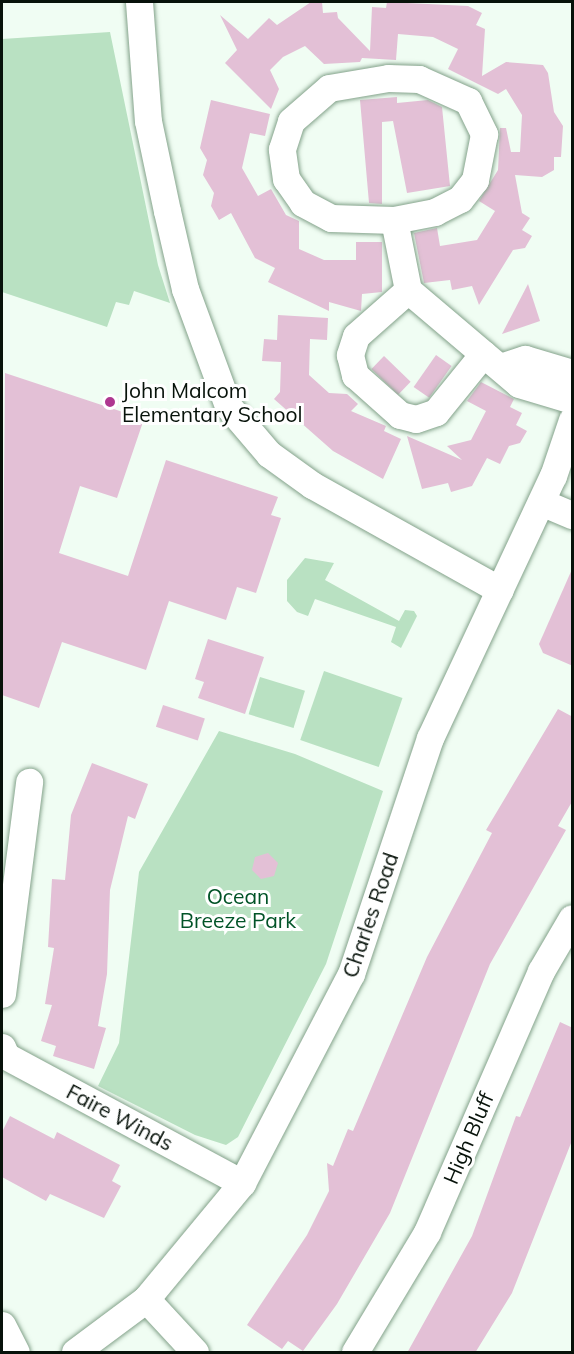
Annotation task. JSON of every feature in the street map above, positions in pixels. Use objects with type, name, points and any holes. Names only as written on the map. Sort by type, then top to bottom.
[{"type":"street","points":[[139,2],[148,121],[167,211],[185,289],[228,406],[269,454],[312,485],[488,584]]},
{"type":"street","points":[[388,78],[419,79],[468,101],[478,116],[484,134],[482,161],[465,193],[435,212],[394,220],[331,218],[303,203],[286,179],[282,149],[291,121],[329,88],[388,78]]},
{"type":"street","points":[[394,220],[408,290],[519,384],[573,400]]},
{"type":"street","points":[[408,290],[356,336],[350,356],[355,375],[400,415],[416,419],[436,412],[493,360],[525,359],[573,373]]},
{"type":"street","name":"Charles Road","points":[[75,1353],[146,1299],[242,1183],[351,974],[429,738],[488,584],[543,497],[573,420]]},
{"type":"street","points":[[543,497],[573,503]]},
{"type":"street","points":[[543,497],[573,515]]},
{"type":"street","points":[[2,994],[29,782]]},
{"type":"street","name":"High Bluff","points":[[355,1353],[427,1232],[541,971],[573,918]]},
{"type":"street","name":"Faire Winds","points":[[2,1047],[6,1056],[242,1183]]},
{"type":"street","points":[[146,1299],[195,1353]]},
{"type":"street","points":[[2,1325],[16,1353]]},
{"type":"green space","points":[[110,32],[158,265],[170,303],[134,291],[129,305],[116,302],[107,327],[2,292],[2,39]]},
{"type":"green space","points":[[305,558],[334,563],[325,580],[399,621],[405,610],[414,611],[417,616],[401,648],[391,642],[396,627],[315,599],[308,616],[297,612],[287,601],[287,580]]},
{"type":"green space","points":[[324,671],[402,698],[379,767],[300,740]]},
{"type":"green space","points":[[260,677],[305,691],[294,728],[249,714]]},
{"type":"green space","name":"Ocean Breeze Park","points":[[219,731],[295,754],[383,791],[326,964],[238,1137],[226,1145],[195,1135],[98,1086],[119,1043],[139,872]]},
{"type":"building","points":[[311,2],[322,2],[323,13],[337,12],[338,18],[370,51],[372,7],[386,8],[387,2],[468,6],[482,13],[476,25],[485,29],[482,76],[506,62],[543,65],[548,73],[554,112],[563,126],[561,157],[554,157],[554,170],[542,177],[515,175],[522,213],[530,218],[522,230],[532,236],[525,248],[513,250],[479,305],[472,286],[452,290],[450,280],[424,283],[414,233],[437,228],[440,246],[477,240],[495,211],[479,201],[498,170],[500,128],[506,128],[511,152],[520,152],[522,115],[506,89],[498,94],[448,69],[458,49],[433,37],[398,34],[396,60],[362,58],[360,62],[324,64],[305,46],[283,57],[270,70],[279,89],[271,109],[225,63],[237,50],[220,15],[248,39],[269,18],[277,25]]},
{"type":"building","points":[[397,97],[397,103],[428,100],[442,107],[450,186],[407,193],[393,121],[382,122],[382,204],[369,203],[360,100]]},
{"type":"building","points":[[211,100],[270,114],[265,136],[250,133],[242,168],[258,196],[271,189],[286,215],[299,221],[299,249],[324,260],[356,260],[356,242],[382,242],[382,292],[362,294],[361,311],[329,302],[329,311],[268,282],[275,268],[255,258],[231,213],[219,220],[211,206],[214,193],[203,175],[207,160],[200,148]]},
{"type":"building","points":[[528,284],[540,321],[502,334]]},
{"type":"building","points":[[278,315],[328,318],[327,340],[310,339],[309,375],[329,393],[347,394],[358,404],[351,411],[386,426],[384,431],[401,439],[383,479],[333,451],[274,399],[280,392],[281,362],[262,361],[264,339],[277,340]]},
{"type":"building","points":[[436,355],[452,366],[429,398],[414,387]]},
{"type":"building","points":[[384,356],[411,382],[398,395],[371,369]]},
{"type":"building","name":"John Malcom Elementary School","points":[[5,373],[144,419],[117,498],[80,486],[59,553],[128,576],[166,460],[278,497],[271,515],[281,518],[256,593],[237,587],[226,620],[169,601],[146,670],[62,642],[39,708],[2,695]]},
{"type":"building","points":[[481,382],[514,399],[510,407],[522,413],[516,425],[527,431],[520,443],[509,446],[500,464],[487,458],[472,486],[451,492],[448,483],[422,489],[407,436],[462,460],[447,446],[471,440],[486,411],[467,401]]},
{"type":"building","points":[[573,567],[573,666],[543,653],[539,644]]},
{"type":"building","points":[[208,639],[264,657],[245,714],[198,698],[204,682],[195,679]]},
{"type":"building","points":[[163,705],[205,719],[198,740],[156,727]]},
{"type":"building","points":[[558,709],[573,717],[573,800],[558,826],[566,830],[490,964],[390,1213],[337,1304],[303,1351],[288,1341],[282,1349],[247,1325],[307,1235],[329,1191],[327,1163],[333,1166],[348,1129],[353,1131],[427,957],[492,833],[486,830]]},
{"type":"building","points":[[92,763],[148,784],[135,819],[128,816],[110,890],[107,974],[98,1026],[106,1028],[94,1069],[53,1056],[56,1046],[41,1041],[52,1005],[45,1004],[54,948],[48,947],[52,879],[65,880],[71,815]]},
{"type":"building","points":[[268,853],[278,863],[274,876],[261,879],[252,870],[255,857]]},
{"type":"building","points":[[560,1022],[573,1028],[573,1138],[512,1293],[475,1353],[407,1353],[472,1236],[516,1116],[520,1117]]},
{"type":"building","points":[[10,1116],[54,1139],[57,1132],[120,1165],[112,1181],[121,1186],[104,1218],[50,1194],[46,1201],[2,1177],[2,1132]]},
{"type":"place","name":"John Malcom Elementary School","points":[[110,402]]}]
